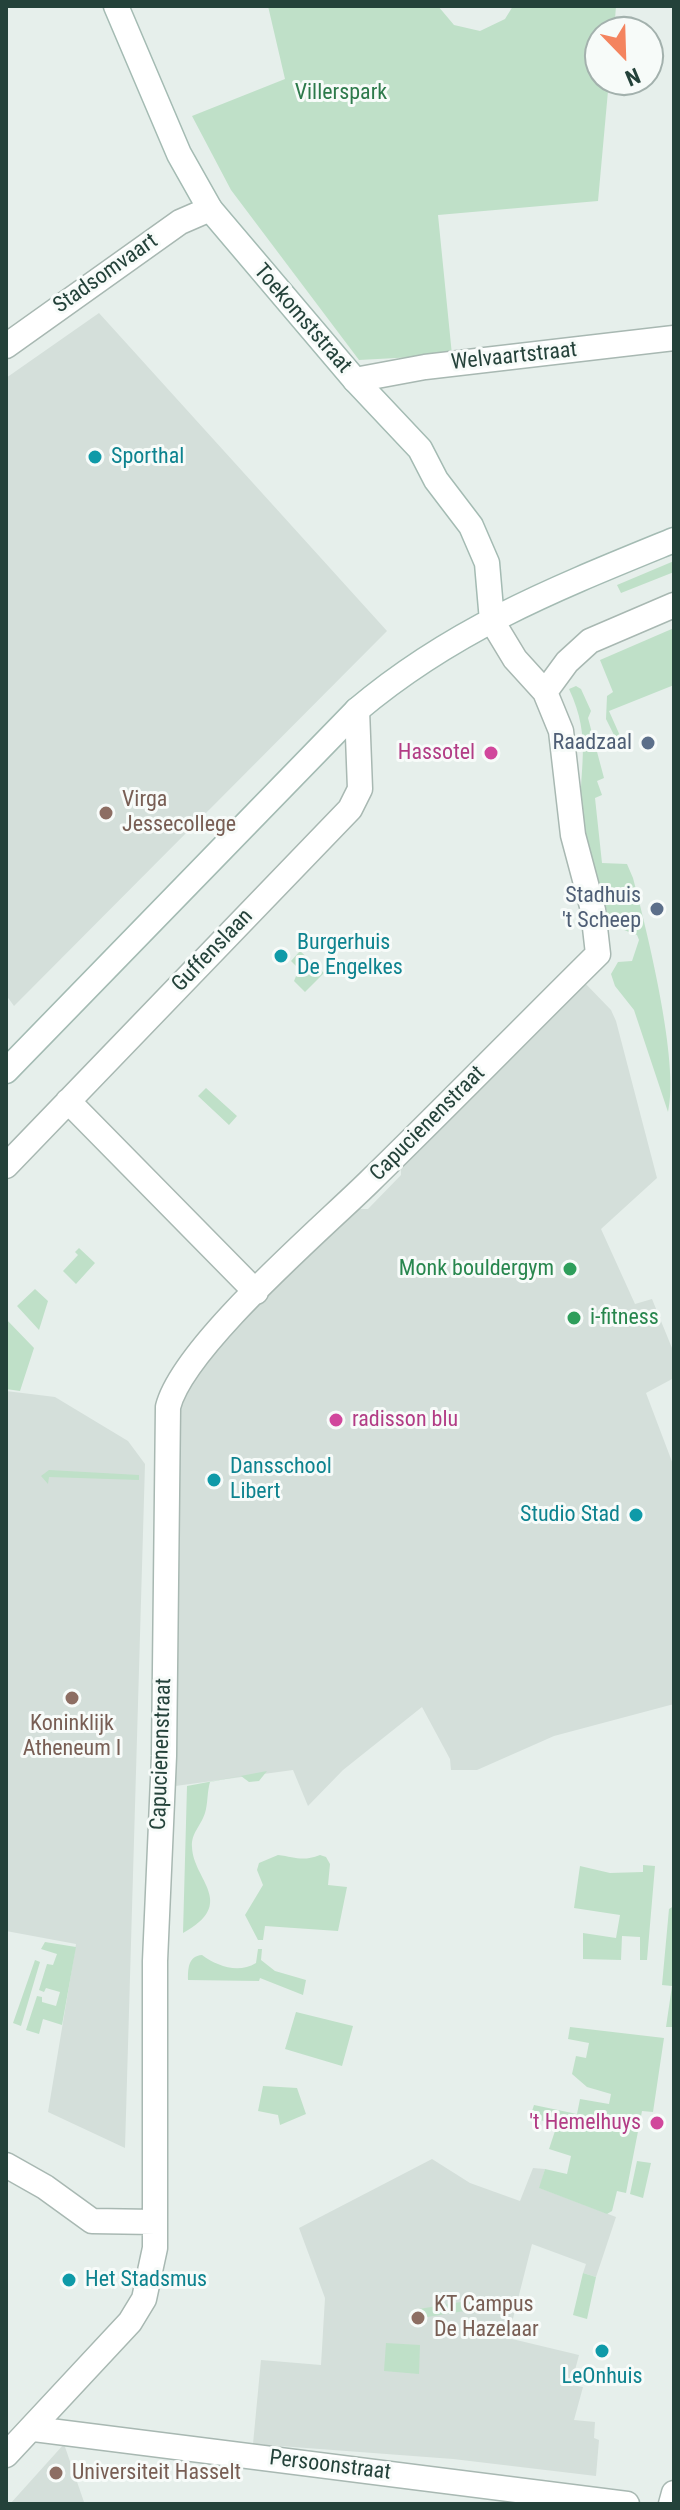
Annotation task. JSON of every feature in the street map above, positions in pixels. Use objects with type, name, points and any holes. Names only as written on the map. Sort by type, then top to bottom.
[{"type":"street","name":"Toekomststraat","points":[[116,6],[179,154],[210,209],[355,380],[420,449],[436,480],[471,526],[487,563],[492,621]]},
{"type":"street","name":"Stadsomvaart","points":[[6,346],[180,222],[210,209]]},
{"type":"street","name":"Welvaartstraat","points":[[355,380],[425,367],[674,338]]},
{"type":"street","points":[[6,1071],[357,710],[404,671],[492,621],[674,540]]},
{"type":"street","points":[[492,621],[515,659],[545,692],[567,662],[590,641],[674,605]]},
{"type":"street","name":"Capucienenstraat","points":[[6,2455],[34,2429],[130,2322],[144,2299],[155,2248],[155,1961],[164,1756],[168,1407],[172,1389],[193,1360],[256,1292],[598,954],[593,910],[573,835],[568,765],[561,731],[545,692]]},
{"type":"street","name":"Guffenslaan","points":[[6,1166],[350,809],[360,789],[357,710]]},
{"type":"street","points":[[68,1101],[256,1292]]},
{"type":"street","points":[[6,2165],[45,2187],[92,2221],[155,2222]]},
{"type":"street","name":"Persoonstraat","points":[[34,2429],[627,2504]]},
{"type":"street","points":[[671,2504],[674,2493]]},
{"type":"shaded area","name":"Virga Jessecollege","points":[[99,313],[387,631],[14,1006],[6,995],[6,378]]},
{"type":"shaded area","points":[[582,980],[611,1010],[616,1021],[657,1178],[601,1229],[635,1304],[652,1299],[674,1353],[674,1378],[646,1393],[674,1467],[674,1704],[554,1736],[477,1770],[451,1770],[450,1759],[422,1707],[343,1770],[308,1806],[293,1770],[168,1787],[175,1399],[270,1287],[359,1209],[368,1209],[401,1175],[401,1162]]},
{"type":"shaded area","name":"Koninklijk Atheneum I","points":[[6,1391],[55,1397],[128,1441],[145,1464],[125,2148],[48,2112],[76,1944],[6,1931]]},
{"type":"shaded area","name":"KT Campus De Hazelaar","points":[[432,2159],[470,2183],[520,2201],[533,2168],[545,2169],[540,2188],[616,2217],[596,2277],[583,2273],[586,2264],[532,2244],[508,2338],[579,2355],[571,2385],[583,2387],[574,2420],[595,2422],[594,2438],[599,2440],[596,2476],[453,2459],[253,2444],[261,2360],[321,2365],[325,2298],[299,2228]]},
{"type":"shaded area","name":"Universiteit Hasselt","points":[[64,2444],[84,2502],[10,2504]]},
{"type":"green space","name":"Villerspark","points":[[268,6],[438,6],[454,25],[480,31],[505,19],[513,6],[616,6],[615,16],[584,16],[584,96],[608,96],[598,201],[438,215],[452,355],[359,360],[231,190],[192,116],[285,79]]},
{"type":"green space","points":[[674,561],[674,572],[621,593],[617,585]]},
{"type":"green space","points":[[674,628],[674,685],[609,711],[621,738],[616,739],[606,719],[607,696],[613,692],[600,660]]},
{"type":"green space","points":[[576,686],[581,689],[591,711],[588,718],[604,778],[597,781],[602,795],[595,798],[602,863],[627,864],[653,963],[670,1063],[668,1112],[634,1010],[615,986],[611,974],[618,962],[632,961],[639,940],[637,935],[617,926],[609,916],[597,889],[584,842],[581,818],[583,739],[569,689]]},
{"type":"green space","points":[[300,951],[324,973],[305,992],[294,981],[299,969],[291,961]]},
{"type":"green space","points":[[206,1088],[237,1116],[229,1125],[198,1096]]},
{"type":"green space","points":[[79,1248],[95,1263],[76,1284],[63,1271],[78,1255],[75,1252]]},
{"type":"green space","points":[[35,1289],[48,1301],[39,1330],[17,1306]]},
{"type":"green space","points":[[6,1319],[34,1348],[20,1391],[6,1389]]},
{"type":"green space","points":[[49,1470],[139,1475],[139,1480],[49,1477],[48,1484],[41,1476]]},
{"type":"green space","points":[[267,1771],[259,1781],[249,1782],[241,1776],[210,1782],[205,1813],[192,1847],[210,1901],[208,1912],[183,1933],[187,1786]]},
{"type":"green space","points":[[278,1855],[303,1859],[320,1855],[326,1857],[330,1864],[328,1885],[347,1887],[338,1931],[265,1926],[263,1940],[258,1940],[245,1915],[263,1885],[257,1870],[259,1863]]},
{"type":"green space","points":[[643,1865],[655,1866],[647,1960],[640,1960],[640,1937],[622,1936],[621,1960],[583,1959],[583,1933],[616,1938],[620,1915],[574,1908],[580,1866],[610,1873],[643,1872]]},
{"type":"green space","points":[[674,1906],[674,2027],[666,2027],[672,1986],[662,1985],[669,1909]]},
{"type":"green space","points":[[45,1942],[76,1947],[62,2025],[43,2019],[39,2034],[26,2030],[37,1996],[42,1997],[42,2002],[56,2006],[60,1992],[46,1988],[44,1992],[39,1990],[47,1964],[53,1965],[57,1954],[41,1949]]},
{"type":"green space","points":[[258,1949],[262,1949],[261,1960],[275,1971],[306,1980],[303,1995],[260,1978],[259,1981],[188,1980],[190,1964],[197,1956],[202,1955],[228,1967],[242,1968],[256,1963]]},
{"type":"green space","points":[[35,1960],[40,1962],[21,2026],[13,2023]]},
{"type":"green space","points":[[296,2012],[353,2026],[342,2066],[285,2049]]},
{"type":"green space","points":[[570,2027],[664,2038],[653,2112],[642,2111],[626,2193],[617,2191],[612,2211],[607,2214],[539,2188],[545,2169],[567,2174],[571,2156],[549,2149],[557,2125],[530,2117],[534,2105],[577,2114],[580,2099],[609,2104],[611,2094],[587,2087],[572,2074],[576,2056],[586,2058],[589,2043],[568,2039]]},
{"type":"green space","points":[[263,2086],[297,2088],[306,2114],[280,2125],[278,2115],[258,2111]]},
{"type":"green space","points":[[637,2161],[651,2163],[643,2198],[630,2194]]},
{"type":"green space","points":[[583,2273],[596,2277],[587,2319],[573,2315]]},
{"type":"green space","points":[[467,2301],[482,2302],[483,2308],[415,2319],[413,2310]]},
{"type":"green space","points":[[386,2343],[420,2345],[419,2374],[384,2371]]},
{"type":"place","name":"Sporthal","points":[[95,457]]},
{"type":"place","name":"Raadzaal","points":[[648,743]]},
{"type":"place","name":"Hassotel","points":[[491,753]]},
{"type":"place","name":"Virga Jessecollege","points":[[106,813]]},
{"type":"place","name":"Stadhuis 't Scheep","points":[[657,909]]},
{"type":"place","name":"Burgerhuis De Engelkes","points":[[281,956]]},
{"type":"place","name":"Monk bouldergym","points":[[570,1269]]},
{"type":"place","name":"i-fitness","points":[[574,1318]]},
{"type":"place","name":"radisson blu","points":[[336,1420]]},
{"type":"place","name":"Dansschool Libert","points":[[214,1480]]},
{"type":"place","name":"Studio Stad","points":[[636,1515]]},
{"type":"place","name":"Koninklijk Atheneum I","points":[[72,1698]]},
{"type":"place","name":"'t Hemelhuys","points":[[657,2123]]},
{"type":"place","name":"Het Stadsmus","points":[[69,2280]]},
{"type":"place","name":"KT Campus De Hazelaar","points":[[418,2318]]},
{"type":"place","name":"LeOnhuis","points":[[602,2351]]},
{"type":"place","name":"Universiteit Hasselt","points":[[56,2473]]}]
